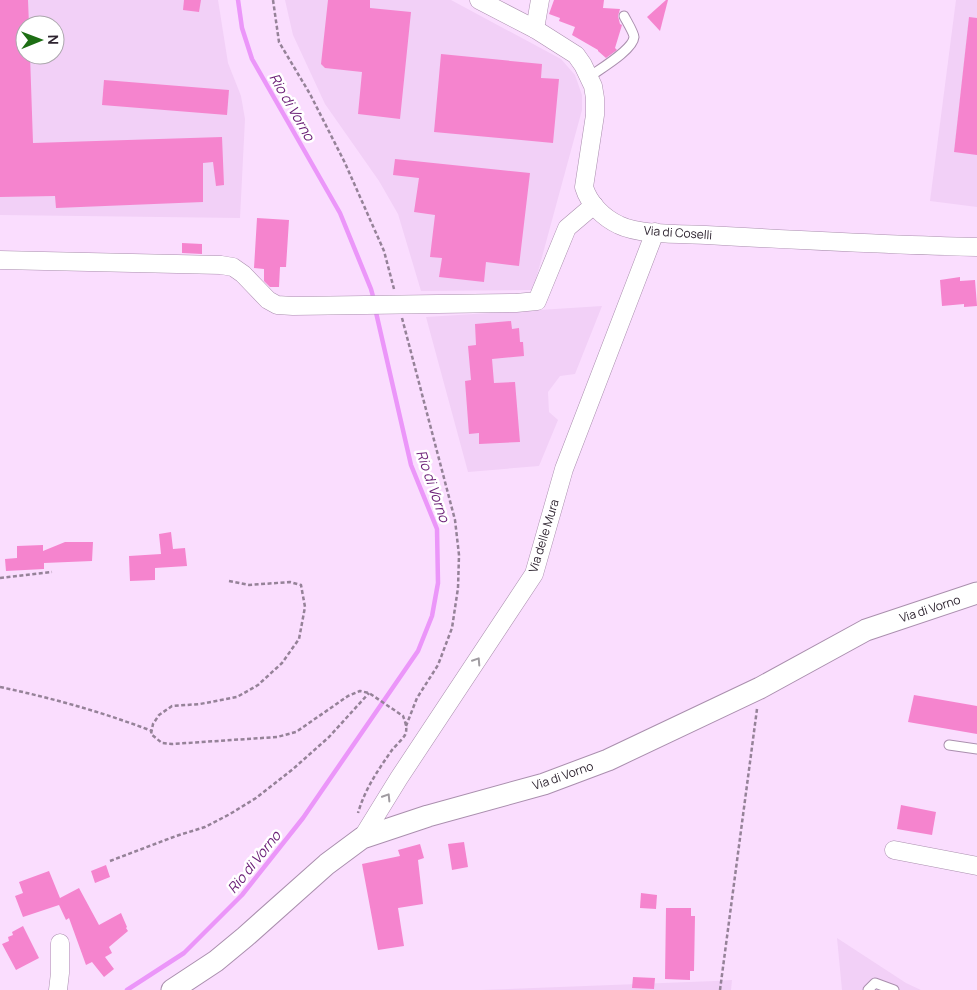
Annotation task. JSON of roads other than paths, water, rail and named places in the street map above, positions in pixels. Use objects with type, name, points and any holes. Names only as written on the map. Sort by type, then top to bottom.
[{"type":"street","name":"Via di Coselli","points":[[479,0],[535,29],[576,55],[583,65],[589,77],[595,98],[595,116],[584,187],[587,198],[600,212],[619,226],[638,231],[655,232],[900,245],[977,246]]},
{"type":"street","points":[[535,29],[540,0]]},
{"type":"street","points":[[0,260],[222,265],[233,267],[243,274],[268,300],[277,305],[537,301],[567,228],[594,205]]},
{"type":"street","name":"Via delle Mura","points":[[362,838],[399,778],[534,574],[564,470],[655,232]]},
{"type":"street","name":"Via di Vorno","points":[[172,990],[216,961],[245,938],[327,864],[362,838],[428,816],[544,784],[608,760],[760,688],[866,630],[977,593]]},
{"type":"street","points":[[894,850],[977,866]]},
{"type":"street","points":[[58,990],[60,943]]},
{"type":"lane","points":[[589,77],[610,63],[634,40],[634,34],[624,16]]},
{"type":"lane","points":[[949,744],[977,749]]},
{"type":"lane","points":[[868,990],[875,983],[894,990]]},
{"type":"waterway","name":"Rio di Vorno","points":[[238,0],[242,28],[252,59],[340,213],[374,300]]},
{"type":"waterway","name":"Rio di Vorno","points":[[127,990],[184,953],[242,895],[303,818],[418,651],[432,616],[438,583],[437,529],[411,465],[375,308]]}]
